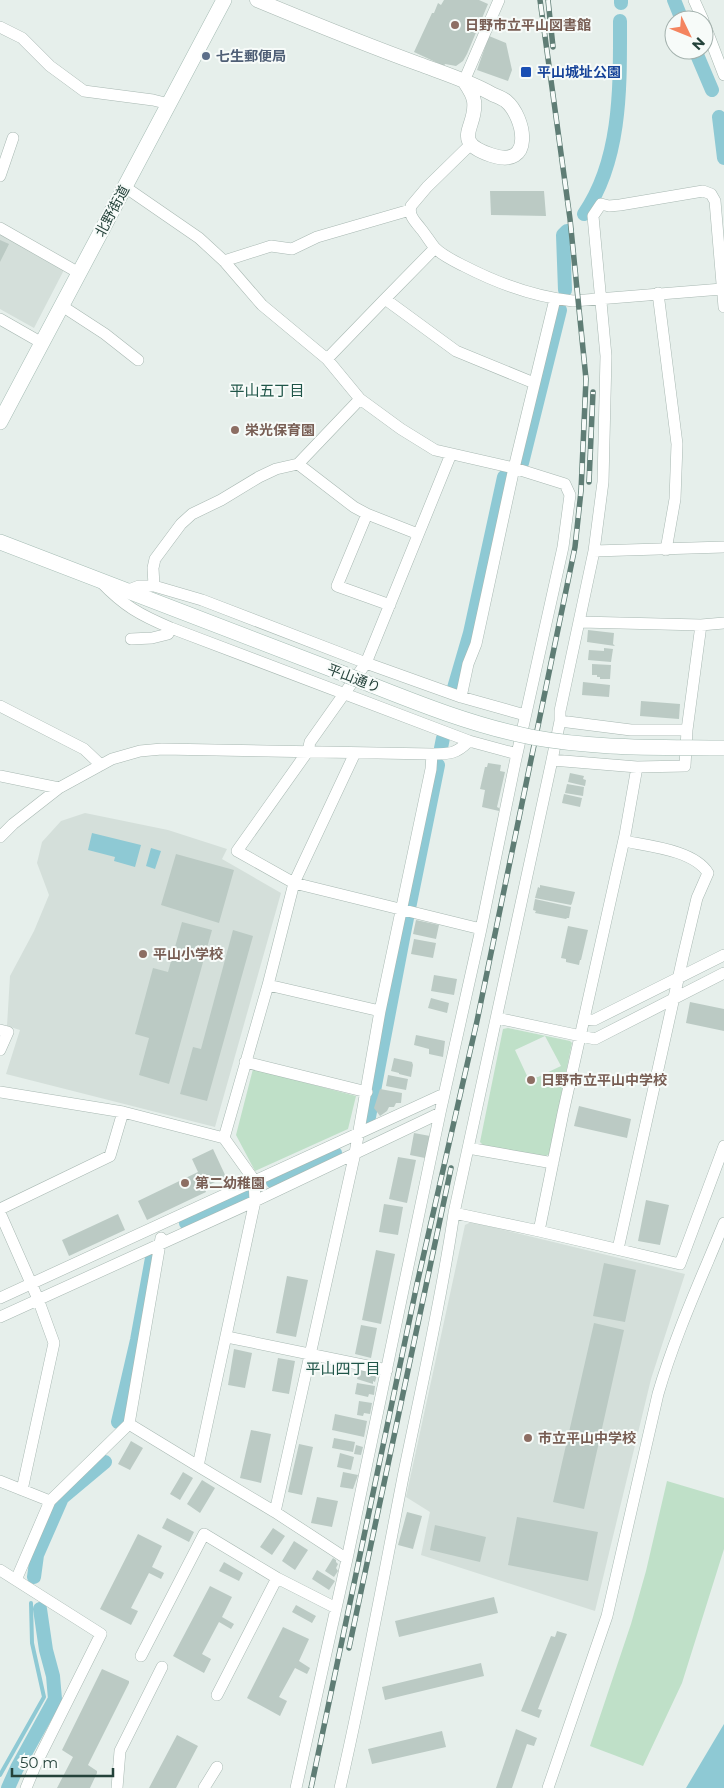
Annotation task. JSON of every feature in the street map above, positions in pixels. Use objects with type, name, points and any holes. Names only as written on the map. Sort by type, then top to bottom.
[{"type":"main road","name":"北野街道","points":[[0,422],[224,0]]},
{"type":"main road","name":"平山通り","points":[[0,542],[457,717],[529,736],[604,746],[724,748]]},
{"type":"street","points":[[257,0],[464,81],[506,101],[520,126],[523,141],[520,151],[512,158],[503,159],[477,150],[471,144],[468,132],[474,100],[464,81]]},
{"type":"street","points":[[464,81],[499,0]]},
{"type":"street","points":[[0,27],[22,38],[50,66],[84,90],[169,104]]},
{"type":"street","points":[[714,49],[724,74]]},
{"type":"street","points":[[0,176],[13,138]]},
{"type":"street","points":[[224,261],[271,246],[292,249],[317,237],[410,210],[427,187],[471,144]]},
{"type":"street","points":[[125,187],[200,238],[224,261],[262,305],[327,359],[360,399],[435,450],[514,468],[565,484],[570,495],[563,547],[525,715],[347,1559],[296,1788]]},
{"type":"street","points":[[340,1788],[449,1246],[454,1213],[552,760],[560,721],[560,711],[594,552],[603,482],[605,432],[606,356],[593,216],[601,204],[609,206],[620,205],[703,191],[711,194],[715,201],[724,307]]},
{"type":"street","points":[[410,210],[412,217],[435,248],[488,278],[536,295],[573,301],[722,289]]},
{"type":"street","points":[[0,228],[79,273]]},
{"type":"street","points":[[327,359],[435,248]]},
{"type":"street","points":[[658,293],[677,444],[675,499],[666,550]]},
{"type":"street","points":[[385,298],[456,351],[534,383]]},
{"type":"street","points":[[461,698],[468,664],[476,644],[514,468],[555,299]]},
{"type":"street","points":[[62,306],[105,334],[138,360]]},
{"type":"street","points":[[0,319],[42,343]]},
{"type":"street","points":[[154,586],[153,568],[155,559],[181,524],[192,514],[221,500],[259,477],[276,469],[298,464],[360,399]]},
{"type":"street","points":[[451,454],[366,663],[310,742],[308,751],[237,851],[294,883],[481,929]]},
{"type":"street","points":[[298,464],[354,507],[418,534]]},
{"type":"street","points":[[367,514],[337,586],[390,605]]},
{"type":"street","points":[[594,552],[724,547]]},
{"type":"street","points":[[99,580],[119,600],[138,613],[171,628],[469,741],[517,754]]},
{"type":"street","points":[[126,591],[139,586],[154,586],[202,600],[461,698],[525,715]]},
{"type":"street","points":[[580,622],[701,625],[724,623]]},
{"type":"street","points":[[552,760],[637,766],[685,766],[687,730],[701,625]]},
{"type":"street","points":[[131,639],[162,636],[168,634],[171,628]]},
{"type":"street","points":[[0,706],[84,749],[102,764]]},
{"type":"street","points":[[560,721],[631,730],[687,730]]},
{"type":"street","points":[[0,837],[13,824],[59,788],[112,759],[140,751],[162,749],[432,754],[455,752],[460,750],[469,741]]},
{"type":"street","points":[[224,1138],[268,986],[294,883],[355,753]]},
{"type":"street","points":[[275,1512],[309,1354],[356,1153],[380,1012],[431,769],[432,754]]},
{"type":"street","points":[[539,1231],[624,841],[637,766]]},
{"type":"street","points":[[0,776],[59,788]]},
{"type":"street","points":[[618,1249],[697,898],[708,873],[706,869],[683,854],[624,841]]},
{"type":"street","points":[[584,1019],[594,1020],[724,955]]},
{"type":"street","points":[[497,1018],[595,1038],[724,973]]},
{"type":"street","points":[[268,986],[380,1012]]},
{"type":"street","points":[[0,1030],[8,1032],[0,1050]]},
{"type":"street","points":[[245,1062],[367,1092]]},
{"type":"street","points":[[0,1092],[123,1112],[224,1138],[254,1180],[255,1201],[198,1466]]},
{"type":"street","points":[[0,1298],[444,1094]]},
{"type":"street","points":[[22,1490],[54,1343],[38,1299],[0,1211],[110,1156],[123,1112]]},
{"type":"street","points":[[0,1317],[255,1201],[440,1113]]},
{"type":"street","points":[[454,1213],[680,1264],[724,1146]]},
{"type":"street","points":[[468,1148],[553,1162]]},
{"type":"street","points":[[16,1580],[50,1501],[129,1424],[160,1243],[166,1222]]},
{"type":"street","points":[[548,1788],[607,1616],[667,1364],[675,1340],[724,1223]]},
{"type":"street","points":[[227,1337],[387,1370]]},
{"type":"street","points":[[129,1424],[275,1512],[347,1559]]},
{"type":"street","points":[[0,1481],[50,1501]]},
{"type":"street","points":[[141,1656],[204,1534],[278,1578],[336,1608]]},
{"type":"street","points":[[0,1570],[101,1634],[36,1764],[26,1788]]},
{"type":"street","points":[[218,1695],[278,1578]]},
{"type":"street","points":[[117,1788],[120,1750],[162,1667]]},
{"type":"street","points":[[204,1788],[217,1767]]},
{"type":"shaded area","points":[[0,233],[65,268],[34,328],[0,309]]},
{"type":"shaded area","name":"平山小学校","points":[[85,813],[168,830],[227,849],[222,859],[281,893],[215,1127],[6,1074],[20,1030],[7,1026],[10,976],[34,931],[49,895],[37,863],[42,842],[61,821]]},
{"type":"shaded area","name":"市立平山中学校","points":[[471,1222],[685,1274],[651,1379],[595,1611],[421,1555],[430,1512],[406,1497],[465,1225]]},
{"type":"green space","points":[[508,1028],[570,1041],[572,1043],[549,1154],[546,1156],[484,1146],[480,1142],[503,1029]],"holes":[[[545,1036],[561,1066],[538,1077],[528,1078],[515,1050]]]},
{"type":"green space","points":[[253,1069],[356,1096],[348,1129],[255,1171],[236,1135]]},
{"type":"green space","points":[[667,1481],[724,1498],[724,1549],[682,1683],[643,1766],[590,1746],[631,1624],[646,1571]]},
{"type":"water","points":[[92,833],[141,845],[135,867],[114,861],[115,857],[88,850]]},
{"type":"water","points":[[151,848],[161,851],[155,869],[146,866]]},
{"type":"water","points":[[724,1724],[724,1788],[686,1788]]},
{"type":"building","points":[[444,0],[479,0],[488,4],[467,54],[463,61],[456,66],[445,64],[444,66],[414,52],[432,13],[434,13],[438,3],[441,5]]},
{"type":"building","points":[[489,36],[506,43],[512,70],[508,81],[477,70]]},
{"type":"building","points":[[490,191],[544,191],[546,216],[491,215]]},
{"type":"building","points":[[0,240],[9,244],[0,262]]},
{"type":"building","points":[[588,630],[614,633],[613,644],[615,646],[587,642]]},
{"type":"building","points":[[604,648],[613,649],[611,662],[588,660],[589,650],[604,651]]},
{"type":"building","points":[[592,664],[611,665],[610,679],[600,679],[597,675],[592,675]]},
{"type":"building","points":[[583,682],[610,685],[609,697],[582,695]]},
{"type":"building","points":[[641,701],[680,704],[679,719],[640,716]]},
{"type":"building","points":[[488,763],[501,765],[500,771],[505,772],[497,807],[499,811],[482,807],[485,790],[480,789],[485,767],[487,767]]},
{"type":"building","points":[[570,773],[584,776],[583,779],[586,780],[585,786],[568,782]]},
{"type":"building","points":[[567,784],[584,787],[583,796],[565,793]]},
{"type":"building","points":[[564,794],[582,798],[580,807],[562,803]]},
{"type":"building","points":[[176,854],[234,870],[219,923],[161,905]]},
{"type":"building","points":[[540,885],[575,892],[571,905],[535,898]]},
{"type":"building","points":[[535,899],[571,907],[569,918],[535,913],[536,911],[533,910]]},
{"type":"building","points":[[416,920],[439,925],[436,939],[413,934]]},
{"type":"building","points":[[182,922],[212,930],[169,1084],[139,1075],[149,1038],[135,1034],[153,968],[168,972]]},
{"type":"building","points":[[568,926],[588,930],[579,965],[566,962],[566,959],[561,958]]},
{"type":"building","points":[[233,930],[253,936],[207,1101],[180,1094],[193,1047],[201,1049]]},
{"type":"building","points":[[414,939],[436,943],[433,958],[411,954]]},
{"type":"building","points":[[434,975],[457,979],[454,995],[431,991]]},
{"type":"building","points":[[431,998],[449,1003],[447,1013],[428,1008]]},
{"type":"building","points":[[690,1002],[724,1009],[724,1031],[686,1023]]},
{"type":"building","points":[[416,1035],[445,1041],[443,1057],[429,1054],[429,1049],[414,1045]]},
{"type":"building","points":[[394,1058],[412,1062],[411,1077],[391,1071]]},
{"type":"building","points":[[388,1075],[408,1079],[406,1090],[386,1086]]},
{"type":"building","points":[[380,1089],[402,1093],[401,1103],[396,1103],[394,1107],[389,1107],[380,1116],[374,1108]]},
{"type":"building","points":[[579,1106],[631,1119],[627,1138],[574,1126]]},
{"type":"building","points":[[414,1133],[430,1136],[425,1158],[410,1155]]},
{"type":"building","points":[[213,1149],[226,1177],[204,1187],[206,1192],[147,1220],[138,1201],[198,1172],[192,1159]]},
{"type":"building","points":[[398,1157],[416,1160],[407,1203],[389,1199]]},
{"type":"building","points":[[646,1200],[669,1205],[660,1245],[638,1241]]},
{"type":"building","points":[[384,1204],[403,1207],[398,1235],[379,1232]]},
{"type":"building","points":[[118,1214],[125,1230],[69,1256],[62,1240]]},
{"type":"building","points":[[376,1250],[395,1254],[381,1324],[362,1320]]},
{"type":"building","points":[[604,1263],[636,1270],[625,1322],[593,1316]]},
{"type":"building","points":[[287,1276],[308,1280],[296,1337],[276,1333]]},
{"type":"building","points":[[594,1323],[624,1330],[584,1509],[553,1502]]},
{"type":"building","points":[[361,1325],[377,1328],[371,1358],[355,1354]]},
{"type":"building","points":[[234,1349],[252,1353],[245,1388],[228,1385]]},
{"type":"building","points":[[278,1358],[295,1361],[289,1394],[272,1391]]},
{"type":"building","points":[[360,1370],[377,1375],[375,1382],[373,1381],[373,1384],[357,1379]]},
{"type":"building","points":[[357,1383],[375,1386],[374,1395],[369,1394],[368,1397],[355,1394]]},
{"type":"building","points":[[359,1401],[372,1403],[370,1414],[357,1415]]},
{"type":"building","points":[[335,1414],[367,1421],[364,1437],[332,1430]]},
{"type":"building","points":[[251,1430],[271,1434],[261,1483],[240,1478]]},
{"type":"building","points":[[334,1438],[355,1442],[353,1452],[332,1448]]},
{"type":"building","points":[[131,1441],[143,1448],[130,1470],[118,1464]]},
{"type":"building","points":[[299,1444],[313,1447],[302,1495],[288,1492]]},
{"type":"building","points":[[356,1445],[363,1447],[361,1455],[354,1454]]},
{"type":"building","points":[[340,1453],[354,1457],[351,1470],[337,1467]]},
{"type":"building","points":[[183,1472],[193,1478],[180,1500],[170,1494]]},
{"type":"building","points":[[343,1472],[358,1475],[353,1489],[340,1487]]},
{"type":"building","points":[[202,1480],[215,1488],[200,1513],[187,1504]]},
{"type":"building","points":[[317,1497],[338,1501],[332,1527],[311,1523]]},
{"type":"building","points":[[407,1512],[422,1516],[413,1549],[398,1545]]},
{"type":"building","points":[[517,1517],[598,1532],[588,1581],[508,1565]]},
{"type":"building","points":[[167,1518],[194,1532],[189,1542],[162,1528]]},
{"type":"building","points":[[435,1525],[486,1537],[480,1562],[430,1550]]},
{"type":"building","points":[[273,1528],[285,1536],[272,1555],[260,1547]]},
{"type":"building","points":[[138,1534],[162,1546],[152,1567],[164,1573],[161,1579],[149,1573],[131,1608],[138,1611],[131,1625],[100,1609]]},
{"type":"building","points":[[294,1541],[308,1550],[295,1570],[282,1561]]},
{"type":"building","points":[[333,1558],[338,1564],[336,1568],[338,1571],[334,1577],[325,1571]]},
{"type":"building","points":[[224,1562],[243,1573],[239,1581],[219,1571]]},
{"type":"building","points":[[317,1570],[335,1581],[329,1590],[312,1579]]},
{"type":"building","points":[[210,1586],[232,1597],[222,1617],[234,1624],[231,1629],[219,1622],[202,1654],[211,1659],[204,1673],[173,1656]]},
{"type":"building","points":[[494,1597],[498,1613],[399,1637],[395,1621]]},
{"type":"building","points":[[296,1605],[316,1616],[312,1623],[292,1612]]},
{"type":"building","points":[[283,1627],[309,1639],[299,1661],[310,1668],[307,1674],[295,1668],[279,1697],[287,1701],[280,1716],[247,1698]]},
{"type":"building","points":[[557,1631],[567,1634],[538,1709],[542,1710],[539,1718],[521,1711],[551,1636],[555,1637]]},
{"type":"building","points":[[481,1663],[484,1676],[385,1700],[382,1687]]},
{"type":"building","points":[[102,1669],[129,1681],[129,1683],[88,1765],[97,1773],[90,1788],[57,1788],[73,1757],[62,1750]]},
{"type":"building","points":[[516,1729],[537,1738],[534,1746],[527,1744],[512,1788],[496,1788]]},
{"type":"building","points":[[442,1731],[446,1747],[372,1764],[368,1749]]},
{"type":"building","points":[[177,1735],[198,1746],[176,1788],[149,1788]]},
{"type":"waterway","points":[[674,0],[678,10]]},
{"type":"waterway","points":[[584,214],[606,170],[612,146],[619,96],[620,21]]},
{"type":"waterway","points":[[699,60],[712,90]]},
{"type":"waterway","points":[[719,117],[724,158]]},
{"type":"waterway","points":[[565,290],[563,235],[567,231]]},
{"type":"waterway","points":[[522,463],[560,310]]},
{"type":"waterway","points":[[454,688],[470,633],[504,477]]},
{"type":"waterway","points":[[441,748],[443,738]]},
{"type":"waterway","points":[[369,1117],[438,765]]},
{"type":"waterway","points":[[273,1182],[335,1153]]},
{"type":"waterway","points":[[186,1223],[245,1195]]},
{"type":"waterway","points":[[118,1422],[137,1340],[152,1258]]},
{"type":"waterway","points":[[34,1577],[37,1555],[62,1498],[105,1462]]},
{"type":"waterway","points":[[0,1775],[44,1697],[32,1643],[31,1603]]},
{"type":"waterway","points":[[8,1788],[55,1699],[53,1676],[46,1650],[40,1609]]},
{"type":"railway","points":[[311,1788],[417,1284],[477,1021],[575,547],[581,491],[586,379],[570,219],[540,0]]},
{"type":"railway","points":[[548,0],[553,47]]},
{"type":"railway","points":[[589,482],[593,392]]},
{"type":"railway","points":[[349,1648],[451,1168]]},
{"type":"place","name":"日野市立平山図書館","points":[[455,25]]},
{"type":"place","name":"七生郵便局","points":[[206,56]]},
{"type":"place","name":"平山城址公園","points":[[526,72]]},
{"type":"place","name":"栄光保育園","points":[[235,430]]},
{"type":"place","name":"平山小学校","points":[[143,954]]},
{"type":"place","name":"日野市立平山中学校","points":[[531,1080]]},
{"type":"place","name":"第二幼稚園","points":[[185,1183]]},
{"type":"place","name":"市立平山中学校","points":[[528,1438]]},
{"type":"district","name":"平山五丁目","points":[[267,390]]},
{"type":"district","name":"平山四丁目","points":[[343,1368]]}]
